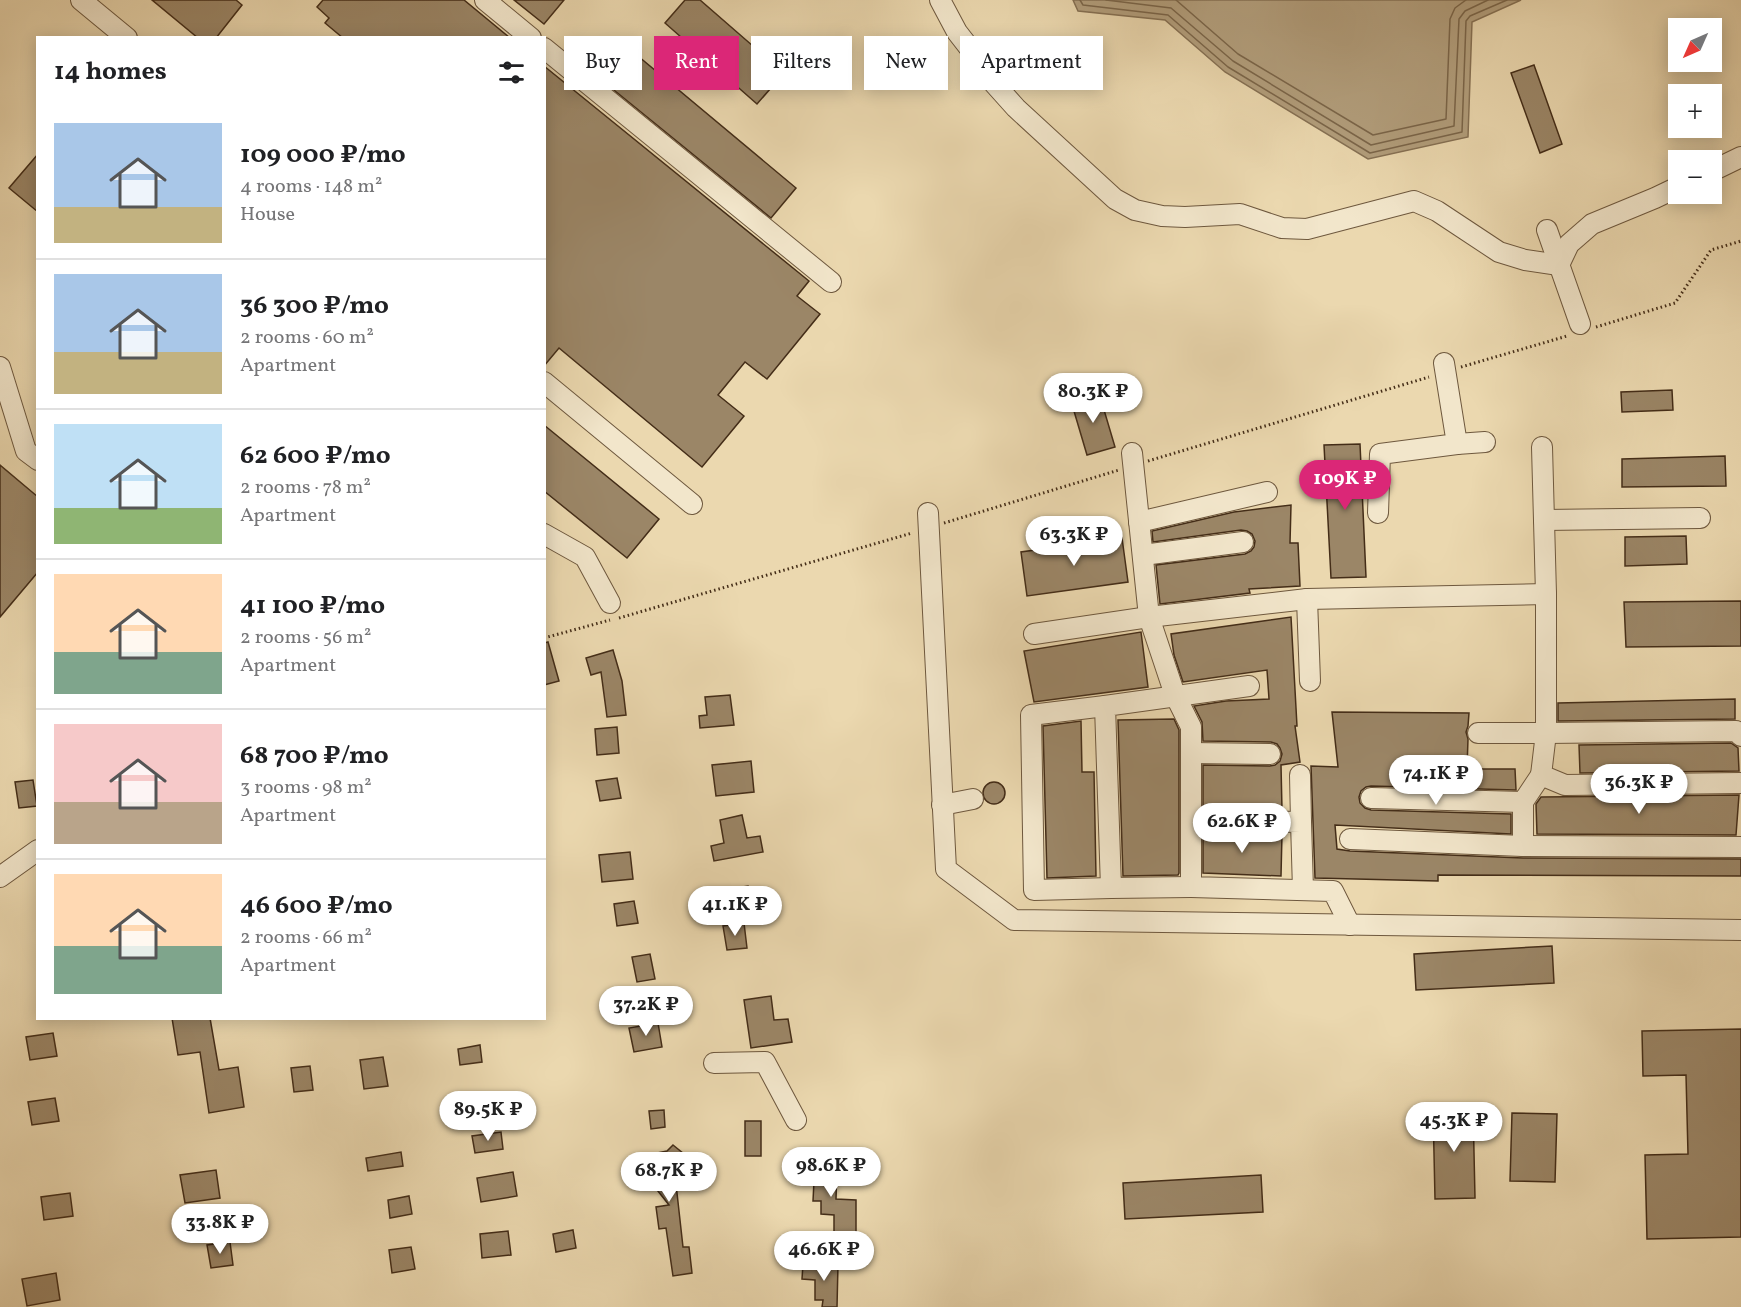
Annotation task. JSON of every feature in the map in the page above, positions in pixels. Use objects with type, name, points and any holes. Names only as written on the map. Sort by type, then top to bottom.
[{"type":"street","points":[[81,0],[125,36]]},
{"type":"street","points":[[485,0],[529,36]]},
{"type":"street","points":[[940,0],[957,32],[990,79],[1016,108],[1115,199],[1135,210],[1162,216],[1240,214],[1282,228],[1307,229],[1414,201],[1437,211],[1499,252],[1525,260],[1559,265]]},
{"type":"street","points":[[546,50],[831,282]]},
{"type":"street","points":[[1722,166],[1741,157]]},
{"type":"street","points":[[1559,265],[1569,244],[1592,224],[1668,192]]},
{"type":"street","points":[[1547,230],[1582,329]]},
{"type":"street","points":[[0,367],[26,451],[36,458]]},
{"type":"street","points":[[1444,368],[1457,444]]},
{"type":"street","points":[[546,384],[692,504]]},
{"type":"street","points":[[1377,513],[1380,454],[1485,442]]},
{"type":"street","points":[[1523,846],[1523,802],[1540,775],[1546,733],[1546,594],[1542,447]]},
{"type":"street","points":[[1133,459],[1149,617],[1175,695],[1191,727],[1191,887]]},
{"type":"street","points":[[1139,522],[1267,492]]},
{"type":"street","points":[[1544,520],[1700,518]]},
{"type":"street","points":[[928,521],[946,869],[1014,920],[1741,930]]},
{"type":"street","points":[[546,535],[585,557],[610,603]]},
{"type":"street","points":[[1143,555],[1243,542]]},
{"type":"street","points":[[1034,634],[1149,617],[1307,599],[1546,594]]},
{"type":"street","points":[[1307,599],[1310,681]]},
{"type":"street","points":[[1249,686],[1030,715],[1034,890],[1191,887],[1334,891],[1350,925]]},
{"type":"street","points":[[1105,706],[1111,888]]},
{"type":"street","points":[[1478,733],[1736,731],[1741,736]]},
{"type":"street","points":[[1191,753],[1270,754]]},
{"type":"street","points":[[1300,775],[1303,890]]},
{"type":"street","points":[[1540,775],[1565,785],[1741,783]]},
{"type":"street","points":[[1371,798],[1523,802]]},
{"type":"street","points":[[942,805],[973,799]]},
{"type":"street","points":[[1191,820],[1301,822]]},
{"type":"street","points":[[1350,839],[1523,846],[1741,847]]},
{"type":"street","points":[[0,876],[36,851]]},
{"type":"street","points":[[714,1063],[765,1062],[796,1120]]},
{"type":"path","points":[[546,637],[660,606],[1133,459],[1675,303],[1710,250],[1741,241]]},
{"type":"water","points":[[1073,0],[1521,0],[1472,22],[1468,137],[1368,159],[1225,72],[1165,20],[1078,11]]},
{"type":"building","points":[[152,0],[236,0],[242,5],[218,36],[196,36]]},
{"type":"building","points":[[323,0],[464,0],[508,36],[341,36],[325,23],[329,18],[317,7]]},
{"type":"building","points":[[514,0],[564,0],[544,24]]},
{"type":"building","points":[[685,0],[700,0],[751,44],[751,90],[769,90],[757,104],[739,88],[739,36],[680,36],[665,23]]},
{"type":"building","points":[[642,59],[654,69],[654,90],[679,90],[796,188],[771,218],[614,90],[642,90]]},
{"type":"building","points":[[1534,65],[1562,144],[1540,153],[1511,73]]},
{"type":"building","points":[[546,68],[564,82],[564,90],[574,90],[809,281],[797,296],[820,314],[767,379],[745,362],[718,395],[744,416],[702,467],[559,348],[546,364]]},
{"type":"building","points":[[36,156],[36,210],[9,188]]},
{"type":"building","points":[[1672,390],[1673,410],[1622,412],[1621,392]]},
{"type":"building","points":[[1099,393],[1115,447],[1087,455],[1071,401]]},
{"type":"building","points":[[546,427],[659,519],[627,558],[546,493]]},
{"type":"building","points":[[1360,444],[1366,577],[1331,578],[1324,445]]},
{"type":"building","points":[[1725,456],[1726,486],[1622,487],[1622,459]]},
{"type":"building","points":[[0,465],[36,495],[36,574],[0,617]]},
{"type":"building","points":[[1291,505],[1290,543],[1298,543],[1300,586],[1249,589],[1250,593],[1160,604],[1156,565],[1245,554],[1251,551],[1255,541],[1252,534],[1241,530],[1153,542],[1152,531],[1234,512]]},
{"type":"building","points":[[1686,536],[1687,564],[1625,566],[1625,537]]},
{"type":"building","points":[[1122,538],[1128,582],[1027,596],[1021,552]]},
{"type":"building","points":[[1741,601],[1741,646],[1626,647],[1624,602]]},
{"type":"building","points":[[1291,617],[1297,726],[1295,726],[1300,762],[1281,765],[1282,810],[1203,808],[1203,765],[1270,766],[1280,761],[1282,754],[1277,744],[1271,742],[1203,741],[1202,722],[1194,706],[1226,701],[1269,699],[1267,670],[1183,682],[1174,655],[1171,634]]},
{"type":"building","points":[[1141,632],[1148,687],[1034,702],[1024,651]]},
{"type":"building","points":[[546,642],[548,642],[559,681],[546,684]]},
{"type":"building","points":[[613,650],[622,681],[626,715],[607,717],[601,672],[591,675],[586,658]]},
{"type":"building","points":[[730,695],[734,725],[700,728],[699,716],[707,715],[705,697]]},
{"type":"building","points":[[1735,699],[1735,719],[1558,721],[1558,703]]},
{"type":"building","points":[[1332,712],[1469,713],[1466,732],[1468,739],[1467,769],[1515,769],[1516,790],[1366,787],[1361,791],[1360,803],[1371,810],[1511,814],[1511,834],[1335,825],[1337,849],[1523,858],[1741,859],[1741,876],[1438,875],[1438,881],[1315,878],[1311,766],[1338,767]]},
{"type":"building","points":[[1174,719],[1179,730],[1179,873],[1178,875],[1123,876],[1118,720]]},
{"type":"building","points":[[1081,721],[1082,772],[1094,772],[1096,876],[1047,878],[1043,726]]},
{"type":"building","points":[[617,727],[619,753],[597,755],[595,729]]},
{"type":"building","points":[[1731,743],[1738,748],[1739,771],[1580,773],[1579,745]]},
{"type":"building","points":[[751,761],[754,792],[716,796],[712,765]]},
{"type":"building","points":[[617,778],[621,798],[600,801],[596,781]]},
{"type":"building","points":[[33,780],[36,806],[19,808],[15,782]]},
{"type":"building","points":[[994,782],[1002,785],[1005,793],[1002,801],[994,804],[986,801],[983,793],[986,785]]},
{"type":"building","points":[[1739,795],[1736,835],[1537,834],[1536,804],[1541,797]]},
{"type":"building","points":[[742,815],[747,838],[760,836],[763,852],[714,861],[711,846],[724,843],[720,820]]},
{"type":"building","points":[[1203,832],[1282,834],[1281,876],[1203,873]]},
{"type":"building","points":[[630,852],[633,879],[602,882],[599,855]]},
{"type":"building","points":[[748,886],[751,912],[733,915],[729,889]]},
{"type":"building","points":[[634,901],[638,923],[617,926],[614,904]]},
{"type":"building","points":[[744,923],[747,948],[727,950],[723,926]]},
{"type":"building","points":[[1552,946],[1554,983],[1416,990],[1414,954]]},
{"type":"building","points":[[650,954],[655,979],[637,982],[632,957]]},
{"type":"building","points":[[771,996],[774,1020],[788,1019],[792,1042],[751,1048],[744,1000]]},
{"type":"building","points":[[172,1020],[210,1020],[219,1070],[238,1067],[244,1107],[209,1113],[200,1052],[178,1055]]},
{"type":"building","points":[[658,1023],[662,1047],[634,1052],[629,1028]]},
{"type":"building","points":[[1741,1029],[1741,1237],[1647,1239],[1645,1155],[1688,1154],[1686,1075],[1643,1076],[1642,1031]]},
{"type":"building","points":[[53,1033],[57,1056],[30,1060],[26,1037]]},
{"type":"building","points":[[480,1045],[482,1062],[460,1065],[458,1049]]},
{"type":"building","points":[[383,1057],[388,1086],[364,1089],[360,1060]]},
{"type":"building","points":[[310,1066],[313,1090],[294,1092],[291,1068]]},
{"type":"building","points":[[55,1098],[59,1121],[32,1125],[28,1102]]},
{"type":"building","points":[[1473,1107],[1475,1198],[1435,1199],[1433,1108]]},
{"type":"building","points":[[664,1110],[665,1127],[651,1129],[649,1111]]},
{"type":"building","points":[[1512,1113],[1557,1114],[1555,1182],[1510,1181]]},
{"type":"building","points":[[745,1121],[761,1121],[761,1156],[745,1156]]},
{"type":"building","points":[[501,1132],[503,1149],[475,1153],[472,1136]]},
{"type":"building","points":[[673,1145],[684,1154],[682,1158],[683,1184],[676,1184],[683,1247],[689,1247],[692,1273],[673,1276],[666,1228],[659,1229],[656,1207],[669,1205],[650,1181],[645,1181],[642,1156],[667,1151]]},
{"type":"building","points":[[401,1152],[403,1166],[368,1171],[366,1158]]},
{"type":"building","points":[[801,1165],[837,1166],[836,1199],[856,1200],[856,1236],[834,1236],[834,1215],[821,1214],[821,1201],[813,1201],[814,1181],[801,1181]]},
{"type":"building","points":[[216,1170],[220,1198],[185,1203],[180,1175]]},
{"type":"building","points":[[513,1172],[517,1196],[481,1202],[477,1178]]},
{"type":"building","points":[[1261,1175],[1263,1212],[1125,1219],[1123,1183]]},
{"type":"building","points":[[70,1193],[73,1216],[44,1220],[41,1197]]},
{"type":"building","points":[[409,1196],[412,1214],[390,1218],[388,1200]]},
{"type":"building","points":[[573,1230],[576,1248],[556,1252],[553,1234]]},
{"type":"building","points":[[508,1231],[511,1255],[482,1258],[480,1234]]},
{"type":"building","points":[[230,1242],[233,1265],[211,1268],[207,1245]]},
{"type":"building","points":[[411,1247],[415,1269],[392,1273],[389,1250]]},
{"type":"building","points":[[803,1264],[838,1264],[837,1307],[822,1307],[823,1300],[815,1300],[815,1280],[802,1279]]},
{"type":"building","points":[[56,1273],[60,1300],[27,1306],[22,1279]]}]
